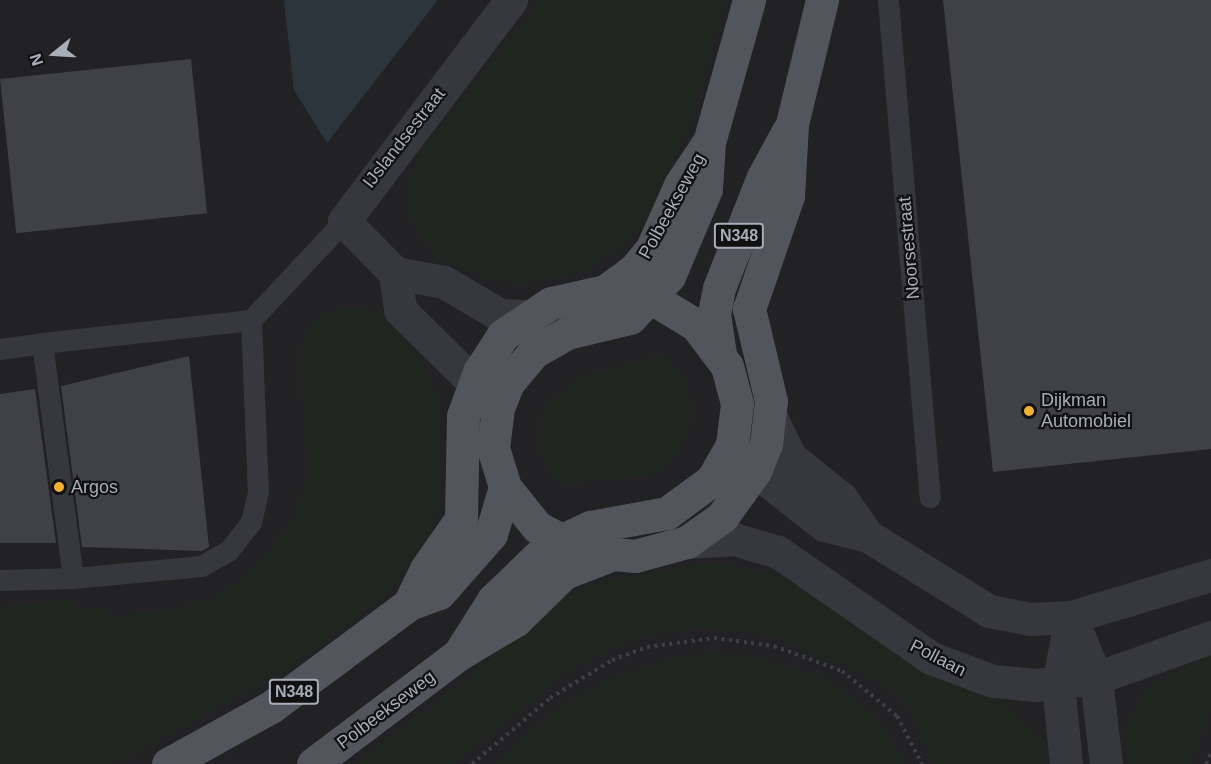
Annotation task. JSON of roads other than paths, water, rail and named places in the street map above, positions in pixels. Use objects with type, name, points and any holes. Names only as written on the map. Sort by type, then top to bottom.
[{"type":"main road","name":"Polbeekseweg","points":[[653,299],[678,258],[706,189],[709,142],[749,0]]},
{"type":"main road","name":"N348","points":[[653,299],[622,322],[567,333],[538,349],[508,383],[494,421],[494,455],[505,488],[527,518],[558,541],[608,556],[648,554],[687,542],[722,517],[755,471],[770,416],[769,387],[756,345],[749,309],[788,196],[792,124],[822,0]]},
{"type":"main road","name":"N348","points":[[755,471],[736,432],[736,391],[720,354],[714,314],[719,288],[763,177],[792,124]]},
{"type":"main road","name":"Polbeekseweg","points":[[605,291],[635,269],[652,248],[680,185],[709,142]]},
{"type":"main road","name":"N348","points":[[409,604],[426,569],[457,530],[463,481],[460,432],[474,383],[494,346],[526,316],[563,298],[605,291],[653,299],[696,325],[720,354]]},
{"type":"main road","name":"N348","points":[[474,383],[494,421]]},
{"type":"main road","name":"N348","points":[[558,541],[590,527],[640,521],[680,507],[712,480],[736,432]]},
{"type":"main road","name":"N348","points":[[168,764],[271,707],[409,604],[439,594],[484,545],[497,523],[505,488]]},
{"type":"main road","name":"Polbeekseweg","points":[[459,654],[493,600],[558,541]]},
{"type":"main road","name":"Polbeekseweg","points":[[313,764],[459,654],[516,620],[564,573],[608,556]]},
{"type":"street","name":"IJslandsestraat","points":[[344,221],[511,0]]},
{"type":"street","points":[[344,221],[395,273],[444,282],[500,315],[526,316]]},
{"type":"street","points":[[395,273],[400,310],[474,383]]},
{"type":"street","points":[[770,416],[790,457],[841,498],[868,536]]},
{"type":"street","points":[[755,471],[824,525],[868,536],[989,611],[1030,619],[1071,617],[1211,575]]},
{"type":"street","name":"Pollaan","points":[[687,542],[726,538],[764,546],[951,668],[993,681],[1058,684],[1096,678],[1211,637]]},
{"type":"street","points":[[1071,617],[1096,678],[1106,764]]},
{"type":"street","points":[[1066,764],[1058,684],[1071,617]]},
{"type":"lane","name":"Noorsestraat","points":[[888,0],[930,496]]},
{"type":"lane","points":[[0,349],[251,320],[344,221]]},
{"type":"lane","points":[[0,579],[73,578],[201,566],[228,550],[251,522],[258,492],[251,320]]},
{"type":"lane","points":[[42,343],[73,578]]},
{"type":"place","name":"Dijkman Automobiel","points":[[1029,411]]},
{"type":"place","name":"Argos","points":[[59,487]]}]
